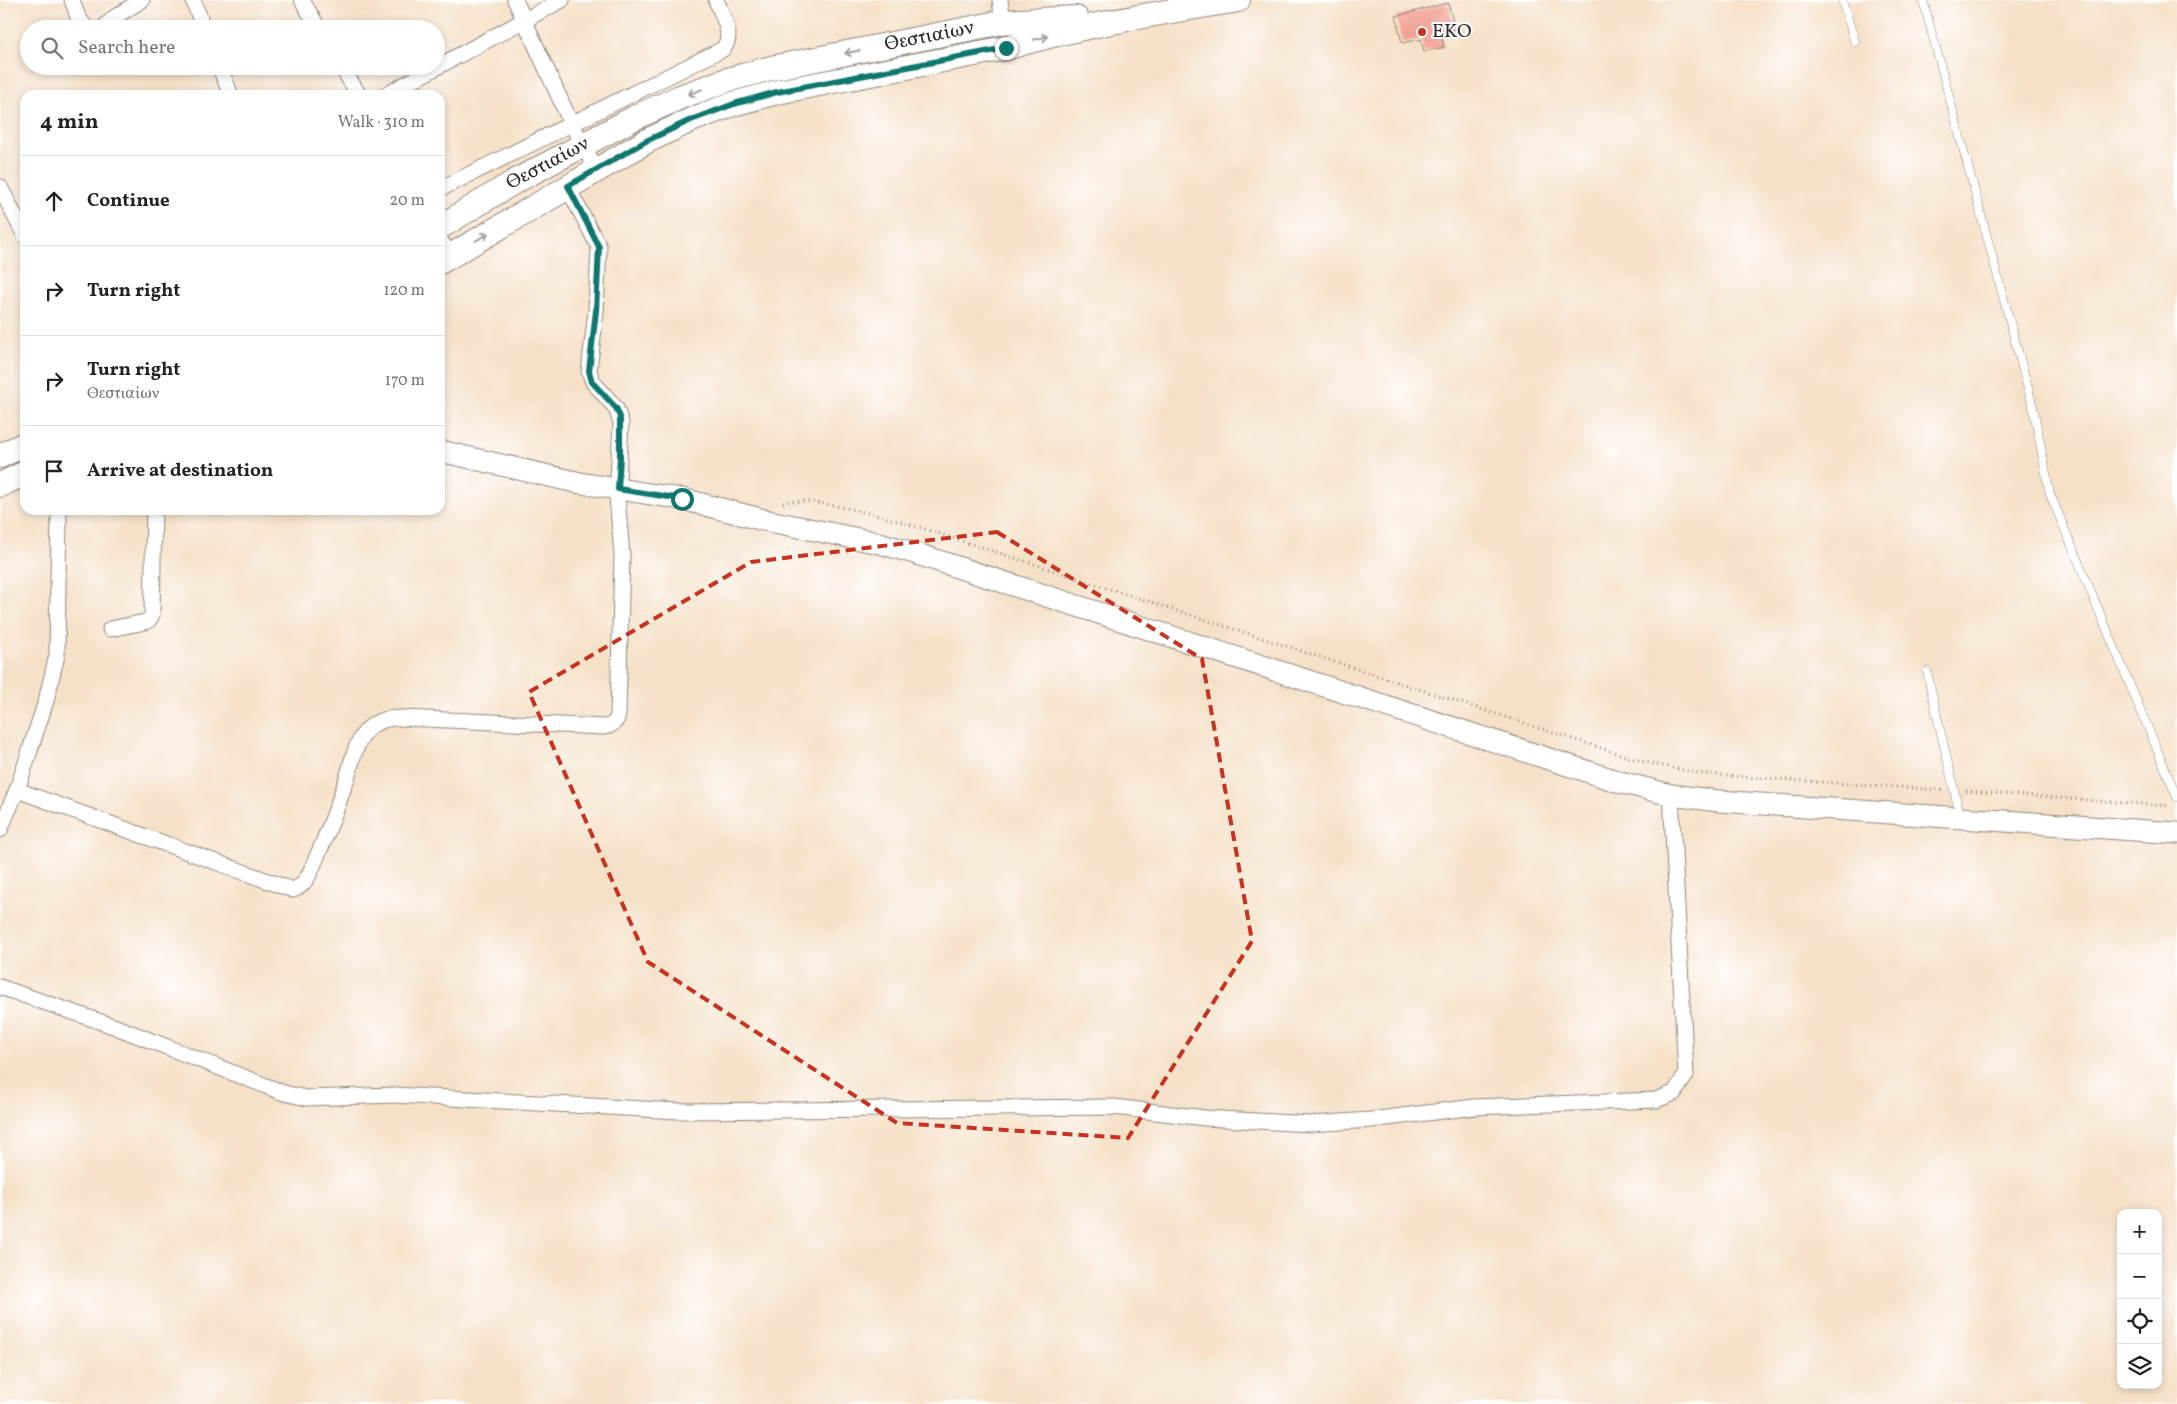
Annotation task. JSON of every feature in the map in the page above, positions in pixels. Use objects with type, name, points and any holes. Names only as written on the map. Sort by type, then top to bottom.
[{"type":"main road","points":[[1178,10],[1238,0]]},
{"type":"main road","name":"Θεστιαίων","points":[[445,223],[514,182],[642,115],[727,80],[1001,11],[1178,10]]},
{"type":"main road","name":"Θεστιαίων","points":[[445,252],[568,186],[646,141],[691,120],[734,104],[768,94],[1006,48],[1036,39],[1178,10]]},
{"type":"main road","points":[[0,456],[20,446]]},
{"type":"main road","points":[[0,485],[20,475]]},
{"type":"street","points":[[72,0],[80,20]]},
{"type":"street","points":[[112,20],[142,0]]},
{"type":"street","points":[[193,0],[201,20]]},
{"type":"street","points":[[302,0],[314,20]]},
{"type":"street","points":[[515,0],[571,124],[596,169]]},
{"type":"street","points":[[445,63],[562,0]]},
{"type":"street","points":[[445,187],[723,49],[728,43],[729,35],[716,0]]},
{"type":"street","points":[[223,75],[229,90]]},
{"type":"street","points":[[346,75],[355,90]]},
{"type":"street","points":[[395,90],[423,75]]},
{"type":"street","points":[[0,186],[20,226]]},
{"type":"street","points":[[17,790],[285,889],[293,890],[300,887],[306,881],[321,848],[361,738],[376,723],[388,718],[594,727],[609,726],[615,722],[618,715],[622,555],[617,502],[620,417],[616,408],[592,382],[589,371],[597,302],[599,247],[568,186]]},
{"type":"street","points":[[445,452],[580,484],[682,499],[764,520],[837,534],[914,552],[1611,779],[1671,795],[1719,802],[2177,833]]},
{"type":"street","points":[[0,830],[17,790],[46,701],[57,655],[59,515]]},
{"type":"street","points":[[110,629],[145,622],[152,615],[154,515]]},
{"type":"street","points":[[0,987],[116,1027],[284,1093],[306,1098],[395,1095],[678,1111],[1114,1107],[1205,1118],[1310,1124],[1371,1120],[1474,1107],[1656,1100],[1674,1093],[1686,1075],[1671,795]]},
{"type":"lane","points":[[1842,0],[1855,42]]},
{"type":"lane","points":[[1924,0],[2033,407],[2050,494],[2177,797]]},
{"type":"lane","points":[[1927,672],[1960,818]]},
{"type":"path","points":[[764,520],[779,505],[788,501],[800,501],[854,510],[886,518],[1644,762],[1670,768],[1729,776],[2177,806]]},
{"type":"highlighted area","points":[[997,532],[1202,659],[1252,941],[1128,1138],[897,1123],[648,962],[529,692],[751,562]]},
{"type":"building","points":[[1448,3],[1455,29],[1441,32],[1444,47],[1424,52],[1421,39],[1402,43],[1396,16]]},
{"type":"place","name":"EKO","points":[[1422,32]]},
{"type":"route","points":[[682,499],[618,489],[620,417],[616,408],[592,382],[589,371],[596,311],[599,247],[597,239],[568,186],[646,141],[691,120],[734,104],[777,92],[1006,48]]}]
